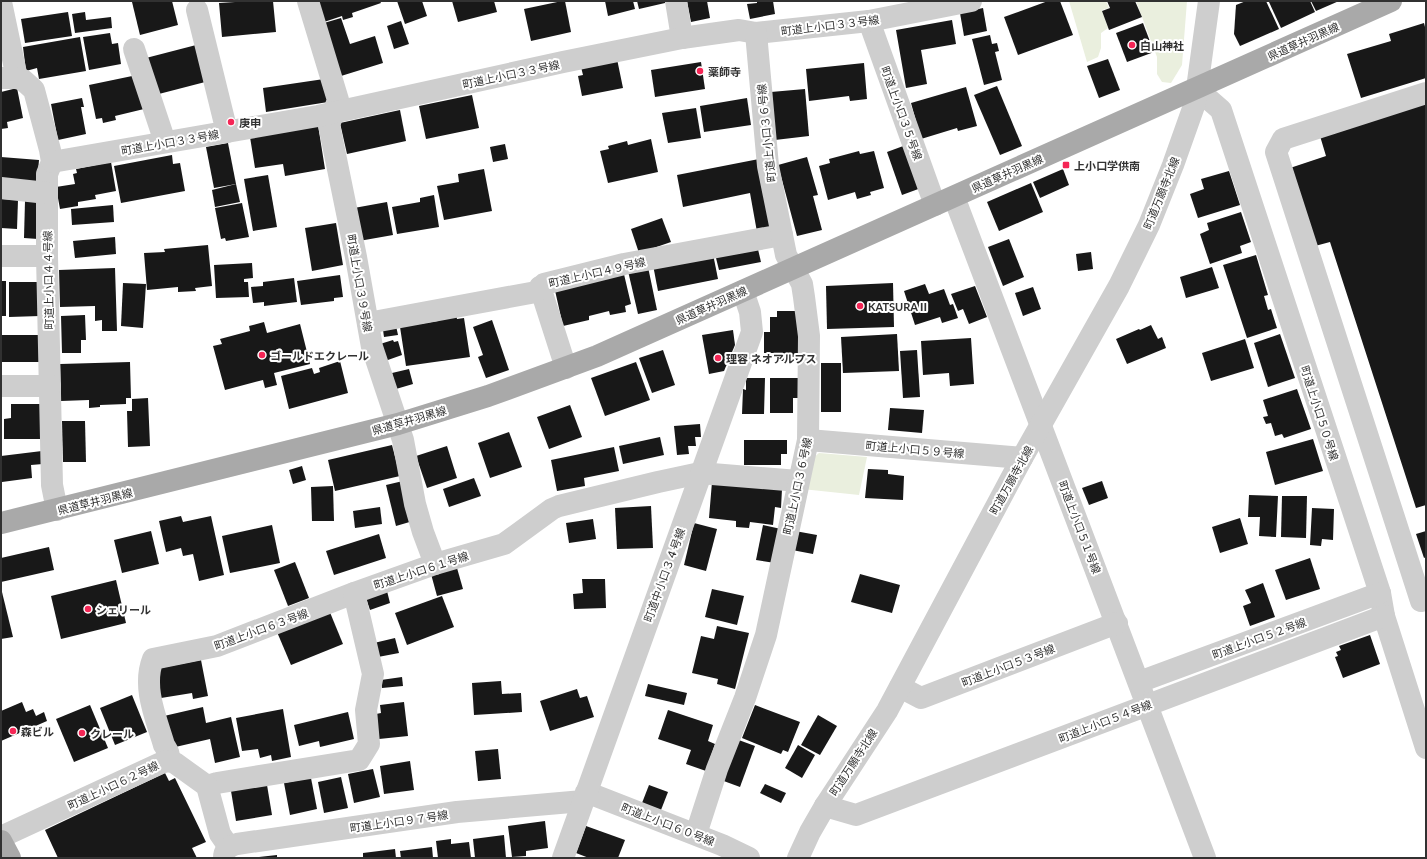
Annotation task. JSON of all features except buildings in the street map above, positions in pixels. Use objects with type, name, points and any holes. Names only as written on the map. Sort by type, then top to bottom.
[{"type":"main road","name":"県道草井羽黒線","points":[[1,524],[398,424],[488,396],[566,368],[597,356],[1391,1]]},
{"type":"main road","points":[[1,840],[10,858]]},
{"type":"street","name":"町道上小口３９号線","points":[[308,1],[338,100],[329,125],[356,257],[372,347],[403,440],[423,532],[435,564]]},
{"type":"street","points":[[676,1],[682,38]]},
{"type":"street","name":"町道上小口３３号線","points":[[52,162],[333,113],[555,64],[682,38],[739,30],[756,34],[869,21],[971,1]]},
{"type":"street","name":"町道万願寺北線","points":[[798,858],[810,832],[825,806],[900,687],[1022,458],[1119,286],[1149,225],[1173,165],[1195,103],[1209,1]]},
{"type":"street","points":[[1,2],[9,78]]},
{"type":"street","points":[[197,10],[227,132]]},
{"type":"street","name":"町道上小口３５号線","points":[[869,21],[945,201]]},
{"type":"street","name":"町道上小口３６号線","points":[[696,834],[717,769],[745,698],[766,635],[808,440],[809,336],[802,284],[786,255],[768,166],[756,34]]},
{"type":"street","points":[[134,49],[165,142]]},
{"type":"street","name":"町道上小口４４号線","points":[[9,78],[23,80],[34,90],[52,162],[47,174],[47,256],[52,485],[57,510]]},
{"type":"street","name":"町道上小口５０号線","points":[[1197,89],[1221,110],[1380,593],[1384,616],[1426,748]]},
{"type":"street","points":[[1424,600],[1276,152],[1283,139],[1426,93]]},
{"type":"street","points":[[1,188],[47,193]]},
{"type":"street","name":"町道上小口５１号線","points":[[945,201],[1041,425],[1205,858]]},
{"type":"street","name":"町道上小口４９号線","points":[[368,323],[536,292],[544,284],[624,264],[782,235]]},
{"type":"street","points":[[1,256],[47,256]]},
{"type":"street","points":[[540,287],[566,368]]},
{"type":"street","name":"町道中小口３４号線","points":[[563,858],[700,473],[752,332],[750,312],[742,291]]},
{"type":"street","points":[[1,386],[50,386]]},
{"type":"street","name":"町道上小口５９号線","points":[[808,440],[1022,458]]},
{"type":"street","name":"町道上小口６１号線","points":[[354,593],[435,564],[504,544],[552,509],[559,506],[700,473],[798,481]]},
{"type":"street","points":[[227,853],[220,834],[207,786],[217,783],[359,760],[369,744],[366,710],[373,674],[354,593]]},
{"type":"street","name":"町道上小口６３号線","points":[[168,761],[169,752],[164,745],[149,689],[149,675],[153,660],[217,646],[354,593]]},
{"type":"street","name":"町道上小口５２号線","points":[[1139,682],[1380,593]]},
{"type":"street","name":"町道上小口５４号線","points":[[825,806],[856,815],[1384,616]]},
{"type":"street","name":"町道上小口５３号線","points":[[900,687],[922,698],[1117,623]]},
{"type":"street","name":"町道上小口６２号線","points":[[1,837],[168,761],[175,763],[207,786]]},
{"type":"street","name":"町道上小口６０号線","points":[[584,797],[696,834],[749,858]]},
{"type":"street","name":"町道上小口９７号線","points":[[227,853],[237,844],[457,812],[584,797]]},
{"type":"green space","points":[[1069,1],[1106,1],[1109,8],[1102,10],[1108,28],[1101,33],[1101,48],[1098,57],[1087,62]]},
{"type":"green space","points":[[1136,1],[1187,1],[1182,65],[1171,83],[1162,82],[1157,74],[1157,57]]},
{"type":"green space","points":[[819,453],[867,457],[859,495],[802,489],[812,459]]},
{"type":"place","name":"白山神社","points":[[1132,45]]},
{"type":"place","name":"薬師寺","points":[[700,71]]},
{"type":"place","name":"庚申","points":[[231,122]]},
{"type":"place","name":"上小口学供南","points":[[1066,165]]},
{"type":"place","name":"KATSURAⅡ","points":[[860,306]]},
{"type":"place","name":"ゴールドエクレール","points":[[262,355]]},
{"type":"place","name":"理容 ネオアルプス","points":[[718,358]]},
{"type":"place","name":"シェリール","points":[[88,609]]},
{"type":"place","name":"森ビル","points":[[13,731]]},
{"type":"place","name":"クレール","points":[[82,733]]}]
